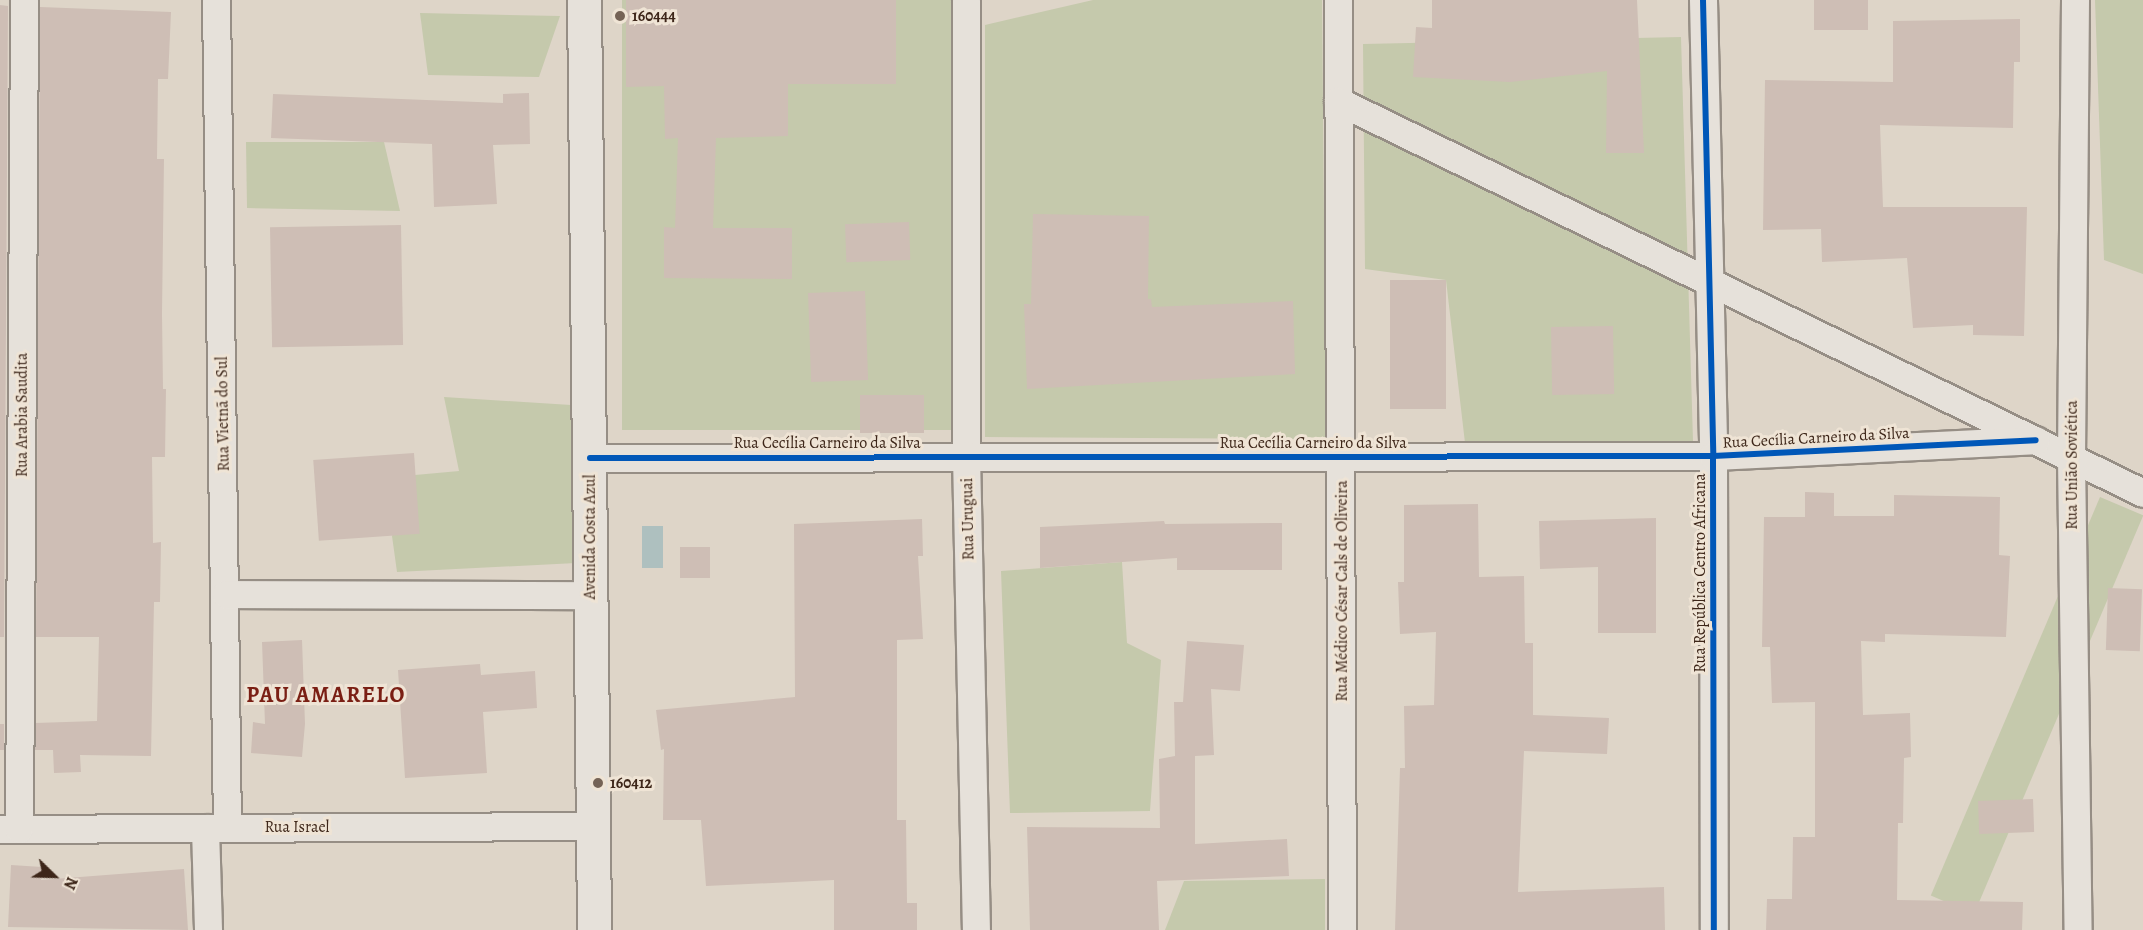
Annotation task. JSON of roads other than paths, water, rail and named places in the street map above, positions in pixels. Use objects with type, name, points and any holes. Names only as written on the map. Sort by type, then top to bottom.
[{"type":"street","name":"Rua Arabia Saudita","points":[[10,829],[24,0]]},
{"type":"street","name":"Rua Vietnã do Sul","points":[[208,930],[216,828],[226,594],[216,0]]},
{"type":"street","name":"Avenida Costa Azul","points":[[584,0],[594,930]]},
{"type":"street","name":"Rua Uruguai","points":[[966,0],[966,455],[976,930]]},
{"type":"street","name":"Rua Médico César Cals de Oliveira","points":[[1338,0],[1342,457],[1342,930]]},
{"type":"street","name":"Rua República Centro Africana","points":[[1703,0],[1713,456],[1714,930]]},
{"type":"street","name":"Rua União Soviética","points":[[2075,0],[2071,458],[2078,930]]},
{"type":"street","points":[[1338,101],[2143,493]]},
{"type":"street","name":"Rua Cecília Carneiro da Silva","points":[[590,458],[966,455],[1713,456],[2036,440]]},
{"type":"street","points":[[226,594],[590,595]]},
{"type":"street","name":"Rua Israel","points":[[10,829],[593,826]]},
{"type":"place","name":"160444","points":[[620,16]]},
{"type":"place","name":"160412","points":[[598,783]]},
{"type":"district","name":"PAU AMARELO","points":[[326,696]]}]
